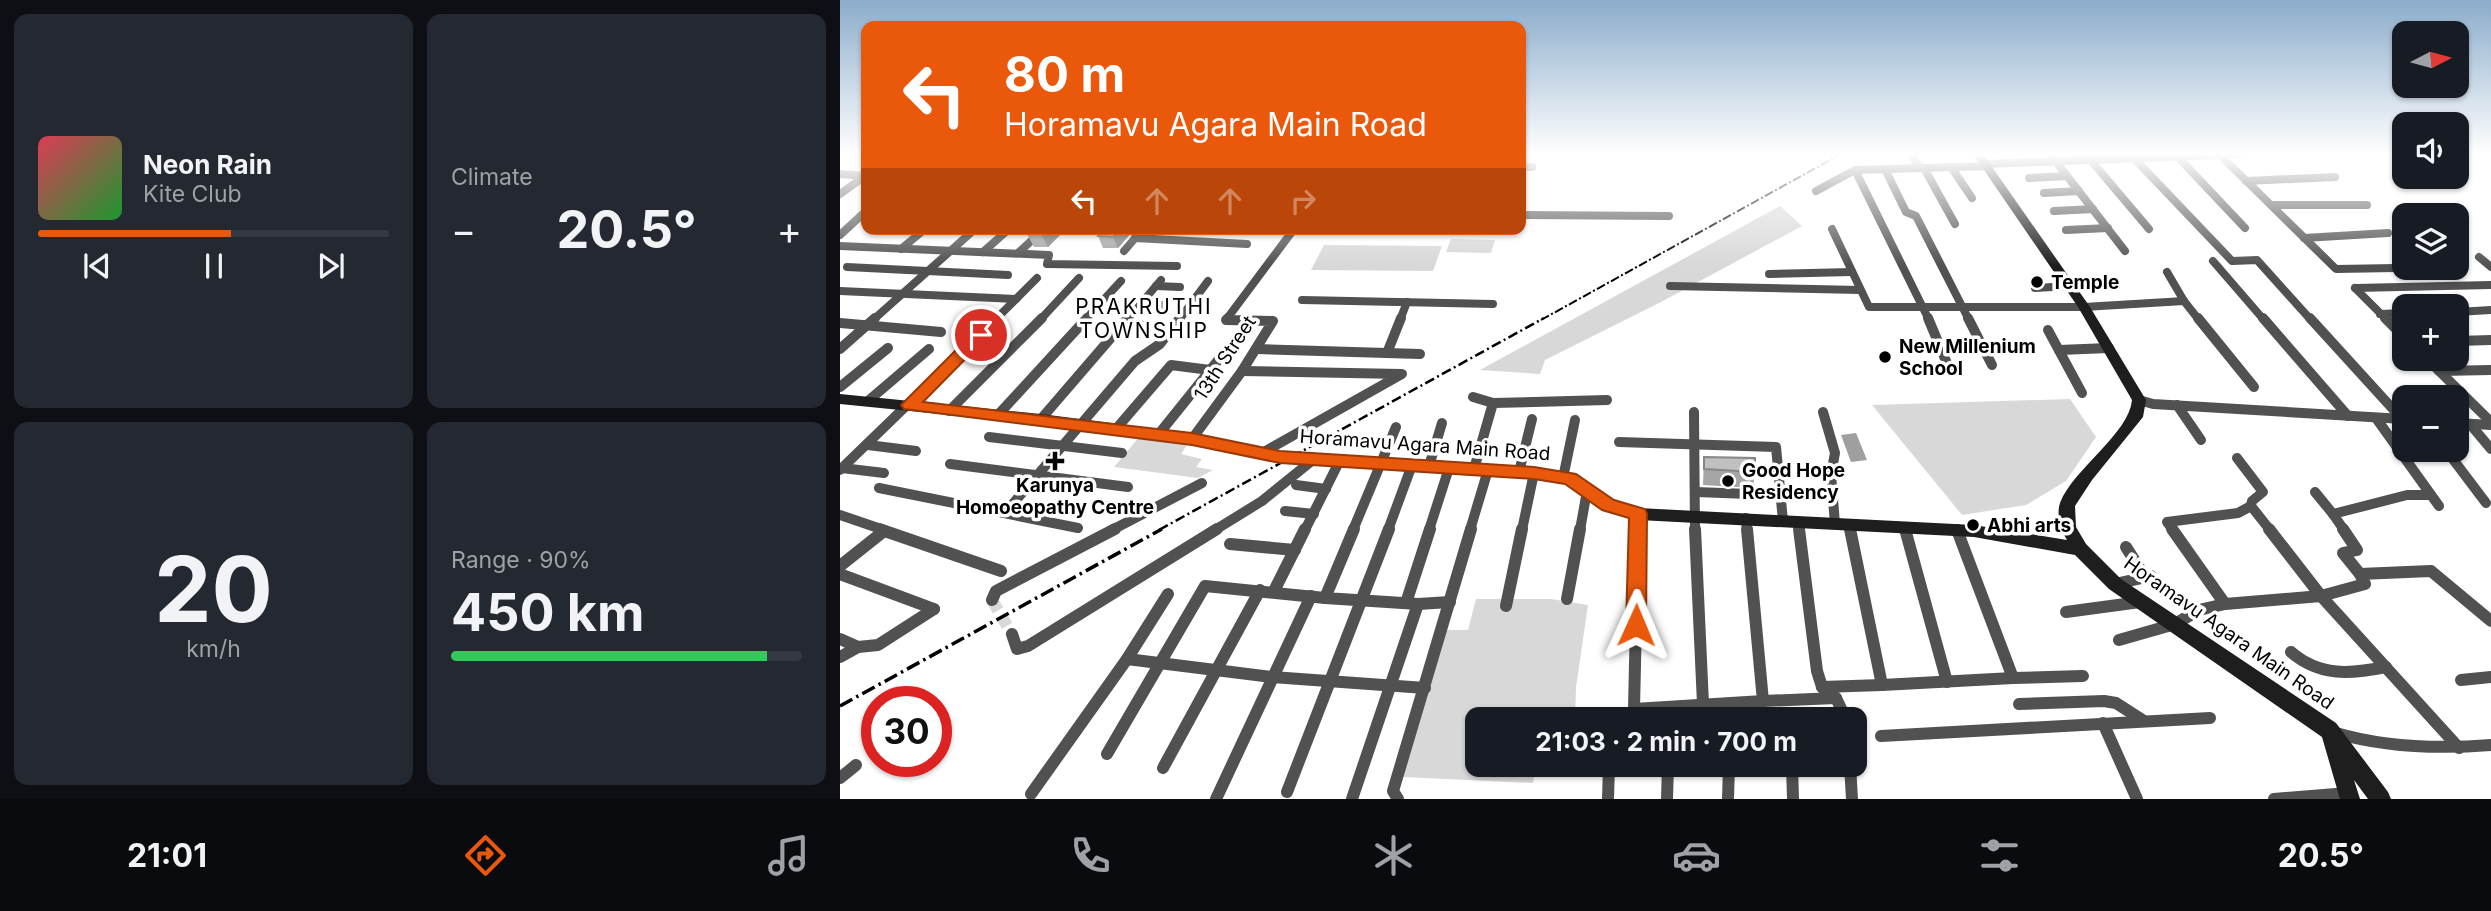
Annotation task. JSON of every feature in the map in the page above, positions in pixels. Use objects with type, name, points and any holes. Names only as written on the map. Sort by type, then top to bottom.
[{"type":"street","points":[[1866,191],[1924,307],[1951,373]]},
{"type":"street","points":[[1896,191],[1906,212],[1916,216],[1992,365]]},
{"type":"street","points":[[1936,191],[1955,224]]},
{"type":"street","points":[[1967,191],[1972,198]]},
{"type":"street","points":[[2004,191],[2084,307],[2139,400],[2138,414],[2067,505],[2068,527],[2080,549]]},
{"type":"street","points":[[2044,193],[2074,191]]},
{"type":"street","points":[[2079,191],[2125,251]]},
{"type":"street","points":[[2117,191],[2149,229]]},
{"type":"street","points":[[2166,191],[2232,261],[2258,260],[2392,407]]},
{"type":"street","points":[[2211,191],[2245,228]]},
{"type":"street","points":[[2257,191],[2336,269],[2392,268]]},
{"type":"street","points":[[2272,205],[2367,205]]},
{"type":"street","points":[[2054,211],[2093,209]]},
{"type":"street","points":[[1526,215],[1669,216]]},
{"type":"street","points":[[840,235],[861,217]]},
{"type":"street","points":[[840,223],[853,224]]},
{"type":"street","points":[[2066,230],[2108,228]]},
{"type":"street","points":[[1832,229],[1869,307],[2084,307],[2184,302]]},
{"type":"street","points":[[2304,238],[2388,233]]},
{"type":"street","points":[[901,249],[918,235]]},
{"type":"street","points":[[840,349],[969,235]]},
{"type":"street","points":[[983,251],[1002,235]]},
{"type":"street","points":[[1018,253],[1038,235]]},
{"type":"street","points":[[1124,251],[1138,235]]},
{"type":"street","name":"13th Street","points":[[1192,439],[1242,371],[1273,321],[1226,320],[1290,235]]},
{"type":"street","points":[[1135,238],[1247,244]]},
{"type":"street","points":[[840,246],[1049,255],[1047,264],[1016,299],[841,469]]},
{"type":"street","points":[[2491,257],[2479,257],[2491,267]]},
{"type":"street","points":[[2213,261],[2348,416]]},
{"type":"street","points":[[1047,264],[1177,266]]},
{"type":"street","points":[[847,267],[1008,275]]},
{"type":"street","points":[[1769,274],[1852,272]]},
{"type":"street","points":[[2167,272],[2184,297],[2184,302],[2254,387]]},
{"type":"street","points":[[948,411],[1003,359],[1079,278]]},
{"type":"street","points":[[997,416],[1121,281]]},
{"type":"street","points":[[1005,513],[1135,361],[1160,344],[1208,281]]},
{"type":"street","points":[[1041,419],[1158,283],[1180,287]]},
{"type":"street","points":[[2392,326],[2355,288],[2491,285]]},
{"type":"street","points":[[1670,286],[1860,290]]},
{"type":"street","points":[[2035,288],[2070,286]]},
{"type":"street","points":[[840,290],[1016,299]]},
{"type":"street","points":[[1302,300],[1493,304]]},
{"type":"street","points":[[1387,353],[1407,302]]},
{"type":"street","points":[[1140,304],[1165,305]]},
{"type":"street","points":[[2469,311],[2491,310]]},
{"type":"street","points":[[2380,314],[2392,314]]},
{"type":"street","points":[[840,323],[941,332]]},
{"type":"street","points":[[1123,325],[1148,326]]},
{"type":"street","points":[[2048,330],[2082,393]]},
{"type":"street","points":[[2469,341],[2491,340]]},
{"type":"street","points":[[840,387],[888,348]]},
{"type":"street","points":[[2059,350],[2109,348]]},
{"type":"street","points":[[868,401],[929,349]]},
{"type":"street","points":[[1257,349],[1420,354]]},
{"type":"street","points":[[1158,435],[1224,353]]},
{"type":"street","points":[[1116,429],[1171,365],[1210,370]]},
{"type":"street","points":[[2469,370],[2491,370]]},
{"type":"street","points":[[1242,371],[1402,374],[1262,453]]},
{"type":"street","points":[[2440,371],[2491,423]]},
{"type":"street","points":[[1473,397],[1493,403],[1608,400]]},
{"type":"street","name":"Horamavu Agara Main Road","points":[[840,399],[1041,419],[1192,439],[1262,453],[1314,459],[1526,473],[1563,478],[1569,479],[1608,505],[1638,514],[1957,530],[2080,549],[2115,584],[2329,730],[2349,796]]},
{"type":"street","points":[[2139,400],[2178,405],[2392,419]]},
{"type":"street","points":[[1398,799],[1393,791],[1450,603],[1481,470],[1493,403]]},
{"type":"street","points":[[2178,405],[2201,440]]},
{"type":"street","points":[[1694,412],[1694,516],[1703,704]]},
{"type":"street","points":[[1823,412],[1835,453],[1831,474],[1882,685]]},
{"type":"street","points":[[2376,418],[2438,506]]},
{"type":"street","points":[[1506,606],[1532,419]]},
{"type":"street","points":[[1563,478],[1575,420]]},
{"type":"street","points":[[1429,466],[1442,423]]},
{"type":"street","points":[[2470,424],[2491,423]]},
{"type":"street","points":[[2470,424],[2491,449]]},
{"type":"street","points":[[1325,598],[1396,427]]},
{"type":"street","points":[[989,437],[1122,453]]},
{"type":"street","points":[[1619,442],[1776,447],[1817,671],[1822,687],[1836,698],[1840,707]]},
{"type":"street","points":[[868,445],[916,451]]},
{"type":"street","points":[[2225,604],[2167,522],[2238,513],[2250,506],[2263,492],[2236,458]]},
{"type":"street","points":[[1012,634],[1017,649],[1028,646],[1262,501],[1314,459]]},
{"type":"street","points":[[1274,591],[1340,460]]},
{"type":"street","points":[[2455,462],[2486,503]]},
{"type":"street","points":[[950,464],[1128,487]]},
{"type":"street","points":[[1287,792],[1412,466]]},
{"type":"street","points":[[1352,799],[1389,685],[1449,468]]},
{"type":"street","points":[[841,469],[884,473]]},
{"type":"street","points":[[992,600],[996,591],[1202,483]]},
{"type":"street","points":[[1296,485],[1326,489]]},
{"type":"street","points":[[879,488],[1078,528]]},
{"type":"street","points":[[1567,599],[1587,491]]},
{"type":"street","points":[[1696,492],[1749,494]]},
{"type":"street","points":[[2119,640],[2175,624],[2199,610],[2225,604],[2321,596],[2365,584],[2343,554],[2357,550],[2315,492]]},
{"type":"street","points":[[2333,514],[2407,495],[2431,495]]},
{"type":"street","points":[[2250,506],[2321,596],[2459,748]]},
{"type":"street","points":[[1285,511],[1314,514]]},
{"type":"street","points":[[1634,707],[1638,514]]},
{"type":"street","points":[[840,515],[1001,571]]},
{"type":"street","points":[[1746,518],[1763,701]]},
{"type":"street","points":[[1905,527],[1947,682]]},
{"type":"street","points":[[1957,530],[2012,678]]},
{"type":"street","points":[[840,566],[884,531]]},
{"type":"street","points":[[1230,544],[1295,550]]},
{"type":"street","points":[[2115,584],[2148,576],[2126,547]]},
{"type":"street","points":[[2360,574],[2431,570],[2491,621]]},
{"type":"street","points":[[840,574],[934,609],[886,641],[870,648],[858,647],[840,639]]},
{"type":"street","points":[[1107,754],[1161,663],[1200,586],[1274,591],[1362,602],[1450,603]]},
{"type":"street","points":[[1163,768],[1259,590]]},
{"type":"street","points":[[1031,793],[1128,659],[1168,594]]},
{"type":"street","points":[[1216,799],[1311,596]]},
{"type":"street","points":[[2066,612],[2140,602]]},
{"type":"street","points":[[840,657],[858,647]]},
{"type":"street","points":[[2291,652],[2308,667],[2329,674],[2386,667]]},
{"type":"street","points":[[1128,659],[1272,677],[1425,688]]},
{"type":"street","points":[[1822,687],[2083,676]]},
{"type":"street","points":[[2461,680],[2491,677]]},
{"type":"street","points":[[1692,707],[1703,704],[1836,698]]},
{"type":"street","points":[[2019,704],[2104,701],[2116,704],[2144,721]]},
{"type":"street","points":[[1881,736],[2210,718]]},
{"type":"street","points":[[2102,723],[2137,799]]},
{"type":"street","points":[[2329,730],[2356,740],[2459,748],[2491,745]]},
{"type":"street","points":[[2329,730],[2381,799]]},
{"type":"street","points":[[840,778],[856,765]]},
{"type":"street","points":[[1608,799],[1609,777]]},
{"type":"street","points":[[1667,799],[1668,777]]},
{"type":"street","points":[[1728,799],[1729,777]]},
{"type":"street","points":[[1792,777],[1793,799]]},
{"type":"street","points":[[1851,777],[1852,799]]},
{"type":"street","points":[[2274,799],[2349,796]]},
{"type":"shaded area","points":[[1780,206],[1802,226],[1661,302],[1545,360],[1540,374],[1480,370]]},
{"type":"shaded area","points":[[1451,239],[1495,240],[1491,253],[1446,252]]},
{"type":"shaded area","points":[[1324,245],[1442,246],[1433,271],[1311,270]]},
{"type":"shaded area","points":[[2070,399],[2096,437],[2066,481],[2026,505],[1962,515],[1872,405]]},
{"type":"shaded area","points":[[1856,433],[1867,460],[1851,462],[1841,435]]},
{"type":"shaded area","points":[[1140,436],[1188,443],[1181,454],[1202,459],[1196,467],[1213,470],[1198,478],[1114,467]]},
{"type":"shaded area","points":[[1476,599],[1551,599],[1588,605],[1575,707],[1465,707],[1465,777],[1534,777],[1533,783],[1403,777],[1443,630],[1468,630]]},
{"type":"building","points":[[1704,457],[1755,458],[1755,472],[1704,469]]},
{"type":"tunnel","points":[[992,600],[1012,634]]},
{"type":"railway","points":[[1541,320],[1774,191]]},
{"type":"railway","points":[[1159,530],[1544,318]]},
{"type":"railway","points":[[840,706],[1162,529]]},
{"type":"place","name":"Temple","points":[[2037,282]]},
{"type":"place","name":"New Millenium School","points":[[1885,357]]},
{"type":"place","name":"Karunya Homoeopathy Centre","points":[[1055,461]]},
{"type":"place","name":"Good Hope Residency","points":[[1728,481]]},
{"type":"place","name":"Abhi arts","points":[[1973,525]]},
{"type":"district","name":"PRAKRUTHI TOWNSHIP","points":[[1144,318]]},
{"type":"route","points":[[981,335],[909,405],[1192,439],[1280,457],[1534,473],[1569,479],[1608,505],[1638,514],[1636,625]]}]
